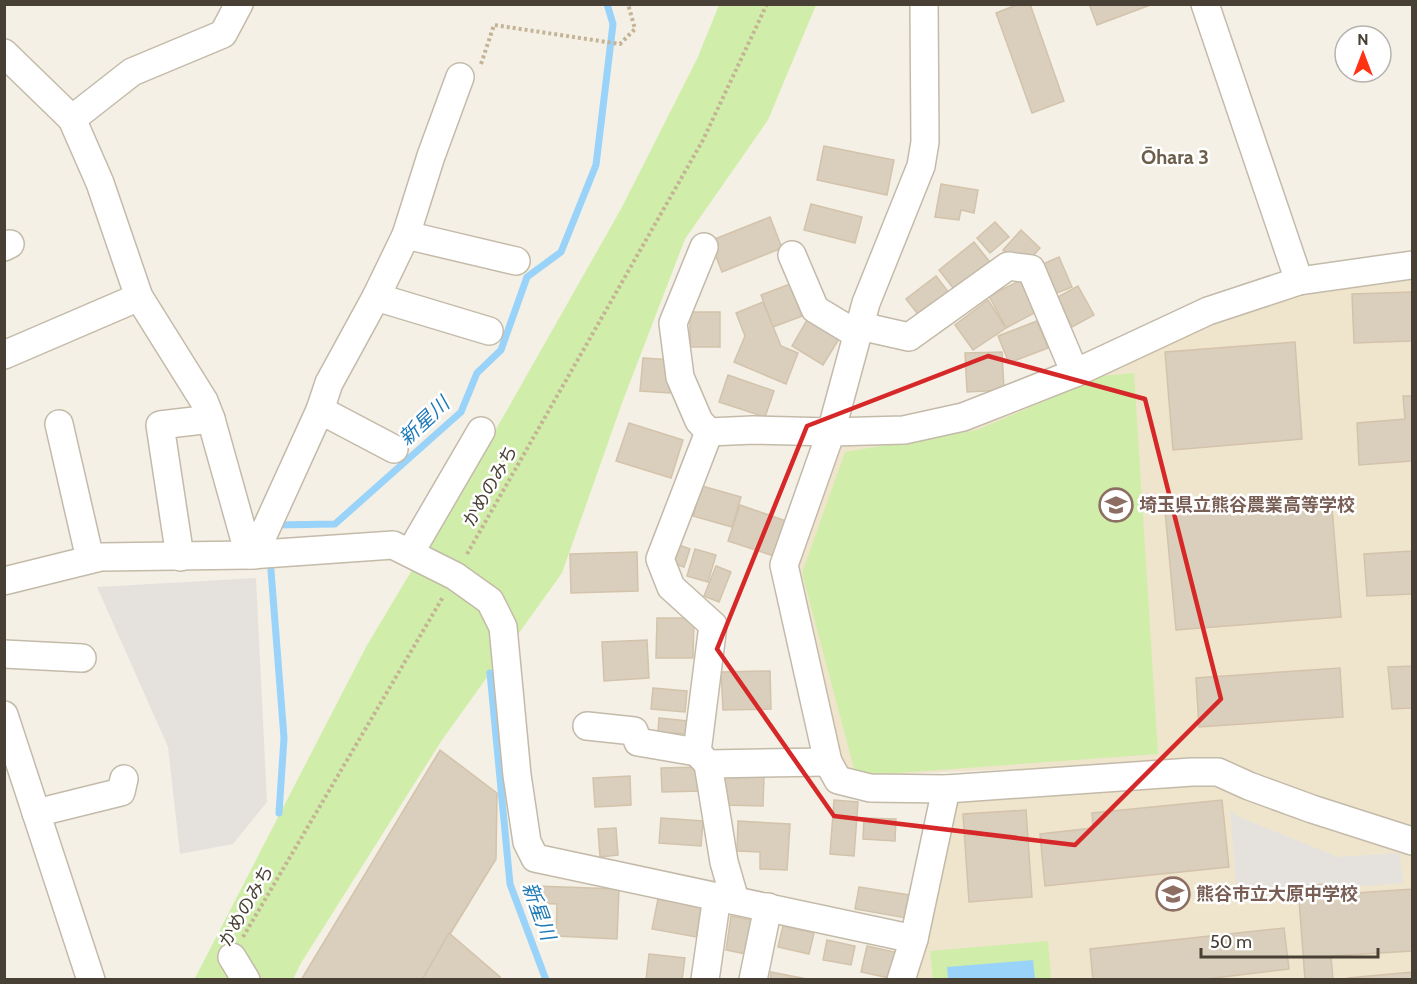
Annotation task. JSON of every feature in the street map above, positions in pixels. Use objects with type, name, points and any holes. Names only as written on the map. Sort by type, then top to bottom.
[{"type":"street","points":[[72,119],[132,72],[223,34],[239,4]]},
{"type":"street","points":[[924,4],[925,142],[921,166],[866,303],[831,432],[784,565],[828,762],[838,780],[870,788],[946,789],[1218,772],[1312,809],[1413,841]]},
{"type":"street","points":[[1205,4],[1299,281]]},
{"type":"street","points":[[4,53],[72,119],[100,183],[139,297],[204,401],[261,554]]},
{"type":"street","points":[[261,554],[330,383],[406,235],[431,156],[460,77]]},
{"type":"street","points":[[406,235],[516,261]]},
{"type":"street","points":[[704,247],[674,323],[681,377],[699,421],[709,432]]},
{"type":"street","points":[[792,255],[815,309],[859,331],[909,337],[1008,266],[1030,269],[1076,373]]},
{"type":"street","points":[[709,432],[904,430],[963,417],[1076,373],[1208,311],[1299,281],[1413,265]]},
{"type":"street","points":[[4,355],[139,297]]},
{"type":"street","points":[[376,297],[489,331]]},
{"type":"street","points":[[320,410],[394,449]]},
{"type":"street","points":[[180,557],[160,424],[211,419]]},
{"type":"street","points":[[59,424],[90,559]]},
{"type":"street","points":[[410,554],[481,431]]},
{"type":"street","points":[[705,980],[726,898],[724,862],[703,758],[713,625],[671,587],[660,559],[709,432]]},
{"type":"street","points":[[4,581],[101,557],[261,554],[393,545],[455,576],[489,601],[503,627],[517,775],[527,842],[535,858],[914,939]]},
{"type":"street","points":[[4,654],[82,658]]},
{"type":"street","points":[[4,715],[91,980]]},
{"type":"street","points":[[587,726],[634,731],[638,742],[703,758],[828,762]]},
{"type":"street","points":[[36,813],[121,792],[124,779]]},
{"type":"street","points":[[901,980],[914,939],[946,789]]},
{"type":"street","points":[[753,980],[768,907]]},
{"type":"path","points":[[460,77],[479,73],[494,25],[620,44],[635,29],[628,4]]},
{"type":"path","name":"かめのみち","points":[[239,968],[455,576],[703,140],[767,4]]},
{"type":"highlighted area","points":[[988,356],[1145,399],[1221,699],[1075,845],[834,816],[717,649],[807,426]]},
{"type":"shaded area","name":"埼玉県立熊谷農業高等学校","points":[[1412,277],[1412,828],[1218,761],[848,776],[839,766],[797,565],[841,444],[1214,320],[1340,286]]},
{"type":"shaded area","points":[[256,578],[267,802],[233,844],[180,854],[168,747],[97,587]]},
{"type":"shaded area","name":"熊谷市立大原中学校","points":[[1215,783],[1412,848],[1412,979],[914,980],[952,794]]},
{"type":"shaded area","points":[[1230,810],[1239,817],[1338,857],[1400,853],[1403,883],[1237,896]]},
{"type":"green space","points":[[719,5],[816,5],[768,120],[685,239],[622,403],[562,573],[442,740],[293,979],[194,980],[366,647],[503,417],[621,209],[697,59]]},
{"type":"green space","points":[[1134,373],[1158,754],[856,776],[802,573],[845,452],[977,430],[1103,376]]},
{"type":"green space","points":[[1048,941],[1051,979],[933,979],[930,951]]},
{"type":"water","points":[[1033,960],[1035,979],[948,979],[947,967]]},
{"type":"building","points":[[1019,4],[1030,4],[1064,101],[1032,113],[996,13]]},
{"type":"building","points":[[1089,4],[1153,4],[1097,25]]},
{"type":"building","points":[[824,146],[894,160],[887,195],[817,180]]},
{"type":"building","points":[[941,184],[978,190],[974,213],[961,210],[959,220],[935,217]]},
{"type":"building","points":[[811,204],[862,217],[855,243],[804,230]]},
{"type":"building","points":[[770,217],[782,248],[722,272],[710,241]]},
{"type":"building","points":[[995,222],[1009,237],[990,253],[977,238]]},
{"type":"building","points":[[1021,230],[1040,248],[1023,267],[1003,250]]},
{"type":"building","points":[[974,242],[993,266],[958,294],[939,270]]},
{"type":"building","points":[[1059,257],[1072,287],[1054,294],[1041,265]]},
{"type":"building","points":[[936,276],[950,294],[920,317],[906,299]]},
{"type":"building","points":[[1023,279],[1040,310],[1006,328],[989,296]]},
{"type":"building","points":[[793,283],[805,315],[773,327],[761,295]]},
{"type":"building","points":[[1078,286],[1094,315],[1072,327],[1056,298]]},
{"type":"building","points":[[1412,292],[1412,341],[1354,343],[1352,294]]},
{"type":"building","points":[[988,300],[1006,328],[973,350],[955,325]]},
{"type":"building","points":[[763,302],[781,346],[798,353],[786,384],[734,362],[745,336],[736,313]]},
{"type":"building","points":[[690,312],[720,312],[720,347],[690,347]]},
{"type":"building","points":[[807,320],[839,339],[823,365],[792,346]]},
{"type":"building","points":[[1037,321],[1048,348],[1009,363],[998,336]]},
{"type":"building","points":[[1295,342],[1302,439],[1173,450],[1165,352]]},
{"type":"building","points":[[1002,352],[1004,390],[967,392],[965,353]]},
{"type":"building","points":[[643,358],[673,360],[670,393],[640,391]]},
{"type":"building","points":[[728,375],[774,391],[765,417],[719,402]]},
{"type":"building","points":[[1403,396],[1412,396],[1412,461],[1359,465],[1357,423],[1405,419]]},
{"type":"building","points":[[629,423],[683,440],[671,478],[616,461]]},
{"type":"building","points":[[702,486],[741,497],[732,527],[693,516]]},
{"type":"building","points":[[1331,496],[1341,617],[1176,630],[1165,510]]},
{"type":"building","points":[[740,505],[786,521],[774,556],[728,541]]},
{"type":"building","points":[[671,542],[690,549],[684,567],[665,561]]},
{"type":"building","points":[[695,549],[716,555],[708,582],[687,576]]},
{"type":"building","points":[[1412,551],[1412,594],[1367,596],[1364,554]]},
{"type":"building","points":[[637,552],[638,591],[571,593],[570,554]]},
{"type":"building","points":[[716,566],[731,572],[719,602],[704,596]]},
{"type":"building","points":[[657,618],[694,618],[693,658],[656,658]]},
{"type":"building","points":[[647,640],[649,678],[604,681],[602,642]]},
{"type":"building","points":[[1412,666],[1412,708],[1392,709],[1388,667]]},
{"type":"building","points":[[1340,668],[1343,717],[1199,727],[1196,678]]},
{"type":"building","points":[[770,671],[771,709],[723,710],[721,672]]},
{"type":"building","points":[[653,688],[687,691],[685,712],[651,709]]},
{"type":"building","points":[[659,718],[688,721],[687,734],[658,732]]},
{"type":"building","points":[[440,750],[497,793],[496,859],[422,980],[301,980]]},
{"type":"building","points":[[701,767],[702,791],[662,792],[661,768]]},
{"type":"building","points":[[630,776],[631,805],[595,807],[593,778]]},
{"type":"building","points":[[725,776],[764,776],[763,806],[724,805]]},
{"type":"building","points":[[834,800],[858,802],[854,856],[830,854]]},
{"type":"building","points":[[1222,800],[1229,867],[1045,886],[1040,834],[1093,828],[1092,813]]},
{"type":"building","points":[[1026,810],[1032,897],[969,902],[963,814]]},
{"type":"building","points":[[661,818],[703,821],[701,846],[659,843]]},
{"type":"building","points":[[864,818],[896,819],[895,841],[863,839]]},
{"type":"building","points":[[738,821],[790,824],[787,870],[760,869],[760,852],[737,851]]},
{"type":"building","points":[[616,828],[618,855],[600,857],[598,829]]},
{"type":"building","points":[[1326,884],[1327,895],[1412,889],[1412,951],[1331,956],[1333,980],[1305,980],[1298,886]]},
{"type":"building","points":[[535,886],[619,889],[617,939],[556,936],[557,904],[534,903]]},
{"type":"building","points":[[859,887],[909,895],[906,918],[855,909]]},
{"type":"building","points":[[658,899],[702,907],[696,937],[652,929]]},
{"type":"building","points":[[731,916],[752,920],[746,954],[726,950]]},
{"type":"building","points":[[783,926],[814,933],[809,954],[778,947]]},
{"type":"building","points":[[1284,928],[1289,969],[1198,980],[1093,980],[1090,949]]},
{"type":"building","points":[[449,933],[500,977],[501,980],[422,980]]},
{"type":"building","points":[[827,940],[855,946],[851,965],[823,960]]},
{"type":"building","points":[[867,946],[899,953],[894,979],[861,972]]},
{"type":"building","points":[[649,954],[685,958],[682,980],[646,980]]},
{"type":"building","points":[[771,972],[807,979],[770,980]]},
{"type":"building","points":[[1412,972],[1412,980],[1348,980],[1348,978]]},
{"type":"waterway","name":"新星川","points":[[276,525],[335,524],[461,412],[477,373],[501,350],[527,277],[561,252],[596,165],[613,24],[607,4]]},
{"type":"waterway","name":"新星川","points":[[270,558],[284,738],[279,813]]},
{"type":"waterway","name":"新星川","points":[[490,673],[510,884],[546,980]]},
{"type":"place","name":"埼玉県立熊谷農業高等学校","points":[[1116,505]]},
{"type":"place","name":"熊谷市立大原中学校","points":[[1173,894]]},
{"type":"district","name":"Ōhara 3","points":[[1175,157]]}]
